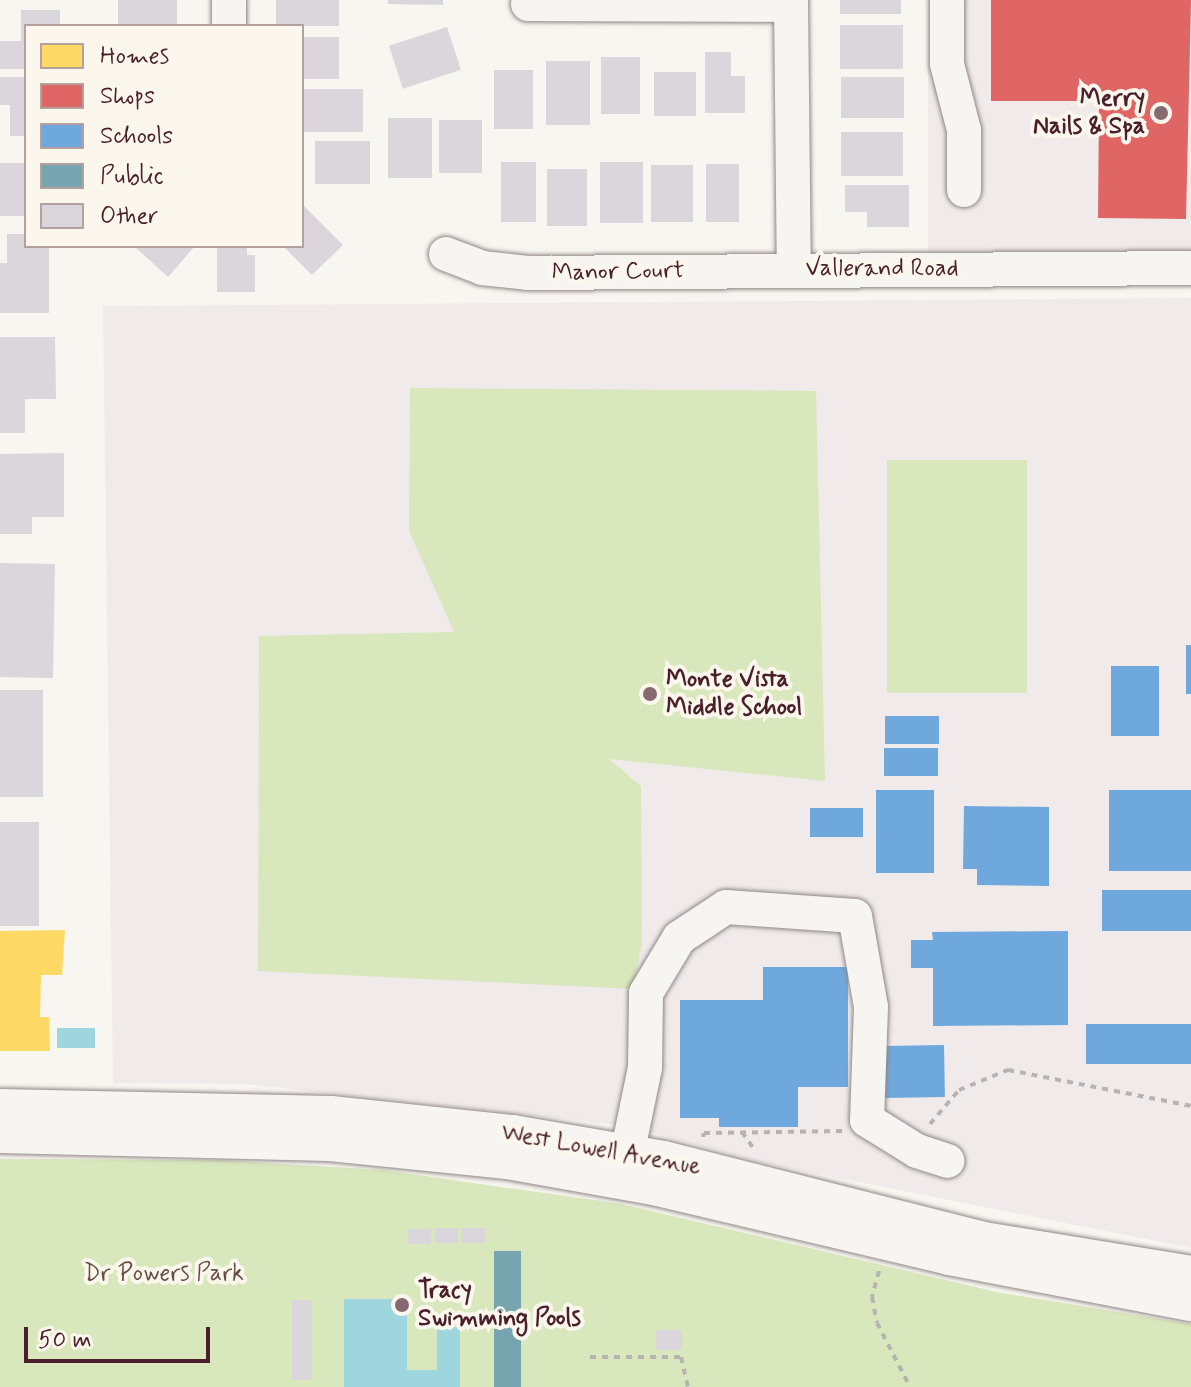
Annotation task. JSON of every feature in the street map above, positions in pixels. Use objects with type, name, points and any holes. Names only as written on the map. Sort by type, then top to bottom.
[{"type":"street","points":[[229,0],[229,24]]},
{"type":"street","points":[[947,0],[947,64],[964,130],[964,190]]},
{"type":"street","points":[[528,4],[791,2]]},
{"type":"street","name":"Vallerand Road","points":[[791,2],[794,270],[1191,268]]},
{"type":"street","name":"Manor Court","points":[[446,254],[482,268],[528,273],[794,270]]},
{"type":"street","points":[[625,1167],[645,1068],[646,993],[679,938],[726,907],[855,916],[871,1007],[867,1120],[917,1151],[947,1161]]},
{"type":"street","name":"West Lowell Avenue","points":[[0,1106],[331,1113],[513,1132],[625,1167],[980,1264],[1191,1304]]},
{"type":"street","name":"West Lowell Avenue","points":[[0,1136],[330,1144],[507,1162],[625,1167],[695,1166],[984,1239],[1191,1273]]},
{"type":"path","points":[[928,1126],[959,1090],[1008,1070],[1191,1106]]},
{"type":"path","points":[[695,1166],[704,1133],[858,1131]]},
{"type":"path","points":[[742,1132],[754,1149]]},
{"type":"path","points":[[879,1271],[872,1297],[877,1323],[910,1387]]},
{"type":"path","points":[[590,1357],[681,1357],[688,1387]]},
{"type":"shaded area","points":[[928,0],[1191,0],[1191,261],[928,261]]},
{"type":"shaded area","name":"Monte Vista Middle School","points":[[1191,298],[1191,1248],[753,1161],[629,1126],[245,1084],[113,1083],[103,306]]},
{"type":"green space","points":[[410,388],[816,391],[825,781],[609,759],[641,786],[642,943],[633,989],[258,971],[259,636],[454,632],[409,531]]},
{"type":"green space","points":[[887,460],[1027,460],[1027,693],[887,693]]},
{"type":"green space","name":"Dr Powers Park","points":[[0,1159],[218,1160],[383,1170],[621,1204],[997,1292],[1191,1324],[1191,1387],[0,1387]]},
{"type":"water","points":[[57,1028],[95,1028],[95,1048],[57,1048]]},
{"type":"water","points":[[344,1299],[407,1299],[407,1370],[437,1370],[437,1327],[460,1327],[460,1387],[344,1387]]},
{"type":"building: Homes","points":[[65,930],[62,975],[41,975],[40,1017],[49,1017],[50,1051],[0,1051],[0,931]]},
{"type":"building: Shops","points":[[991,0],[1191,0],[1186,219],[1098,218],[1099,101],[991,101]]},
{"type":"building: Schools","points":[[1186,645],[1191,645],[1191,694],[1186,694]]},
{"type":"building: Schools","points":[[1111,666],[1159,666],[1159,736],[1111,736]]},
{"type":"building: Schools","points":[[885,716],[939,716],[939,744],[885,744]]},
{"type":"building: Schools","points":[[884,748],[938,748],[938,776],[884,776]]},
{"type":"building: Schools","points":[[876,790],[934,790],[934,873],[876,873]]},
{"type":"building: Schools","points":[[1109,790],[1191,790],[1191,871],[1109,871]]},
{"type":"building: Schools","points":[[964,806],[1049,807],[1049,886],[977,885],[977,869],[963,869]]},
{"type":"building: Schools","points":[[810,808],[863,808],[863,837],[810,837]]},
{"type":"building: Schools","points":[[1102,890],[1191,890],[1191,931],[1102,931]]},
{"type":"building: Schools","points":[[1068,931],[1068,1025],[933,1026],[933,968],[911,968],[911,940],[933,940],[932,932]]},
{"type":"building: Schools","points":[[763,967],[848,967],[848,1087],[798,1087],[798,1127],[719,1127],[719,1118],[680,1118],[680,1000],[763,1000]]},
{"type":"building: Schools","points":[[1086,1024],[1191,1024],[1191,1064],[1086,1064]]},
{"type":"building: Schools","points":[[944,1045],[945,1097],[884,1098],[883,1046]]},
{"type":"building: Public","points":[[494,1251],[521,1251],[521,1387],[494,1387]]},
{"type":"building: Other","points":[[118,0],[177,0],[177,24],[118,24]]},
{"type":"building: Other","points":[[276,0],[339,0],[339,26],[276,24]]},
{"type":"building: Other","points":[[388,0],[443,0],[443,5],[388,4]]},
{"type":"building: Other","points":[[840,0],[901,0],[901,14],[840,14]]},
{"type":"building: Other","points":[[21,10],[60,10],[60,24],[24,24],[24,69],[0,69],[0,41],[21,41]]},
{"type":"building: Other","points":[[840,25],[903,25],[903,69],[840,69]]},
{"type":"building: Other","points":[[447,27],[461,70],[403,89],[389,46]]},
{"type":"building: Other","points":[[304,37],[339,37],[339,79],[304,79]]},
{"type":"building: Other","points":[[705,52],[731,52],[731,76],[745,76],[745,113],[705,113]]},
{"type":"building: Other","points":[[601,57],[640,57],[640,114],[601,114]]},
{"type":"building: Other","points":[[546,61],[590,61],[590,125],[546,125]]},
{"type":"building: Other","points":[[494,70],[533,70],[533,129],[494,129]]},
{"type":"building: Other","points":[[654,72],[696,72],[696,116],[654,116]]},
{"type":"building: Other","points":[[0,77],[24,77],[24,136],[10,136],[10,105],[0,105]]},
{"type":"building: Other","points":[[841,77],[904,77],[904,118],[841,118]]},
{"type":"building: Other","points":[[304,89],[363,89],[363,132],[304,132]]},
{"type":"building: Other","points":[[388,118],[432,118],[432,178],[388,178]]},
{"type":"building: Other","points":[[439,120],[482,120],[482,173],[439,173]]},
{"type":"building: Other","points":[[841,132],[903,132],[903,176],[841,176]]},
{"type":"building: Other","points":[[315,141],[370,141],[370,184],[315,184]]},
{"type":"building: Other","points":[[501,162],[536,162],[536,222],[501,222]]},
{"type":"building: Other","points":[[600,162],[643,162],[643,223],[600,223]]},
{"type":"building: Other","points":[[0,163],[24,163],[24,216],[0,216]]},
{"type":"building: Other","points":[[706,164],[739,164],[739,222],[706,222]]},
{"type":"building: Other","points":[[651,165],[693,165],[693,222],[651,222]]},
{"type":"building: Other","points":[[547,169],[587,169],[587,226],[547,226]]},
{"type":"building: Other","points":[[845,185],[909,185],[909,227],[867,227],[867,212],[845,212]]},
{"type":"building: Other","points":[[304,206],[343,245],[312,275],[285,248],[304,248]]},
{"type":"building: Other","points":[[7,234],[24,234],[24,248],[49,248],[49,313],[0,313],[0,263],[7,263]]},
{"type":"building: Other","points":[[136,248],[193,248],[168,277]]},
{"type":"building: Other","points":[[217,248],[247,248],[247,255],[255,255],[255,292],[217,292]]},
{"type":"building: Other","points":[[0,337],[55,337],[56,399],[25,399],[25,433],[0,433]]},
{"type":"building: Other","points":[[64,453],[64,517],[32,517],[32,534],[0,534],[0,454]]},
{"type":"building: Other","points":[[0,563],[55,564],[53,678],[0,677]]},
{"type":"building: Other","points":[[0,690],[43,690],[43,797],[0,797]]},
{"type":"building: Other","points":[[0,822],[39,822],[39,926],[0,926]]},
{"type":"building: Other","points":[[435,1228],[458,1228],[458,1243],[435,1243]]},
{"type":"building: Other","points":[[461,1228],[485,1228],[485,1243],[461,1243]]},
{"type":"building: Other","points":[[408,1229],[431,1229],[431,1244],[408,1244]]},
{"type":"building: Other","points":[[292,1300],[312,1300],[312,1380],[292,1380]]},
{"type":"building: Other","points":[[656,1330],[682,1330],[682,1350],[656,1350]]},
{"type":"place","name":"Merry Nails & Spa","points":[[1161,113]]},
{"type":"place","name":"Monte Vista Middle School","points":[[650,694]]},
{"type":"place","name":"Tracy Swimming Pools","points":[[402,1305]]}]
